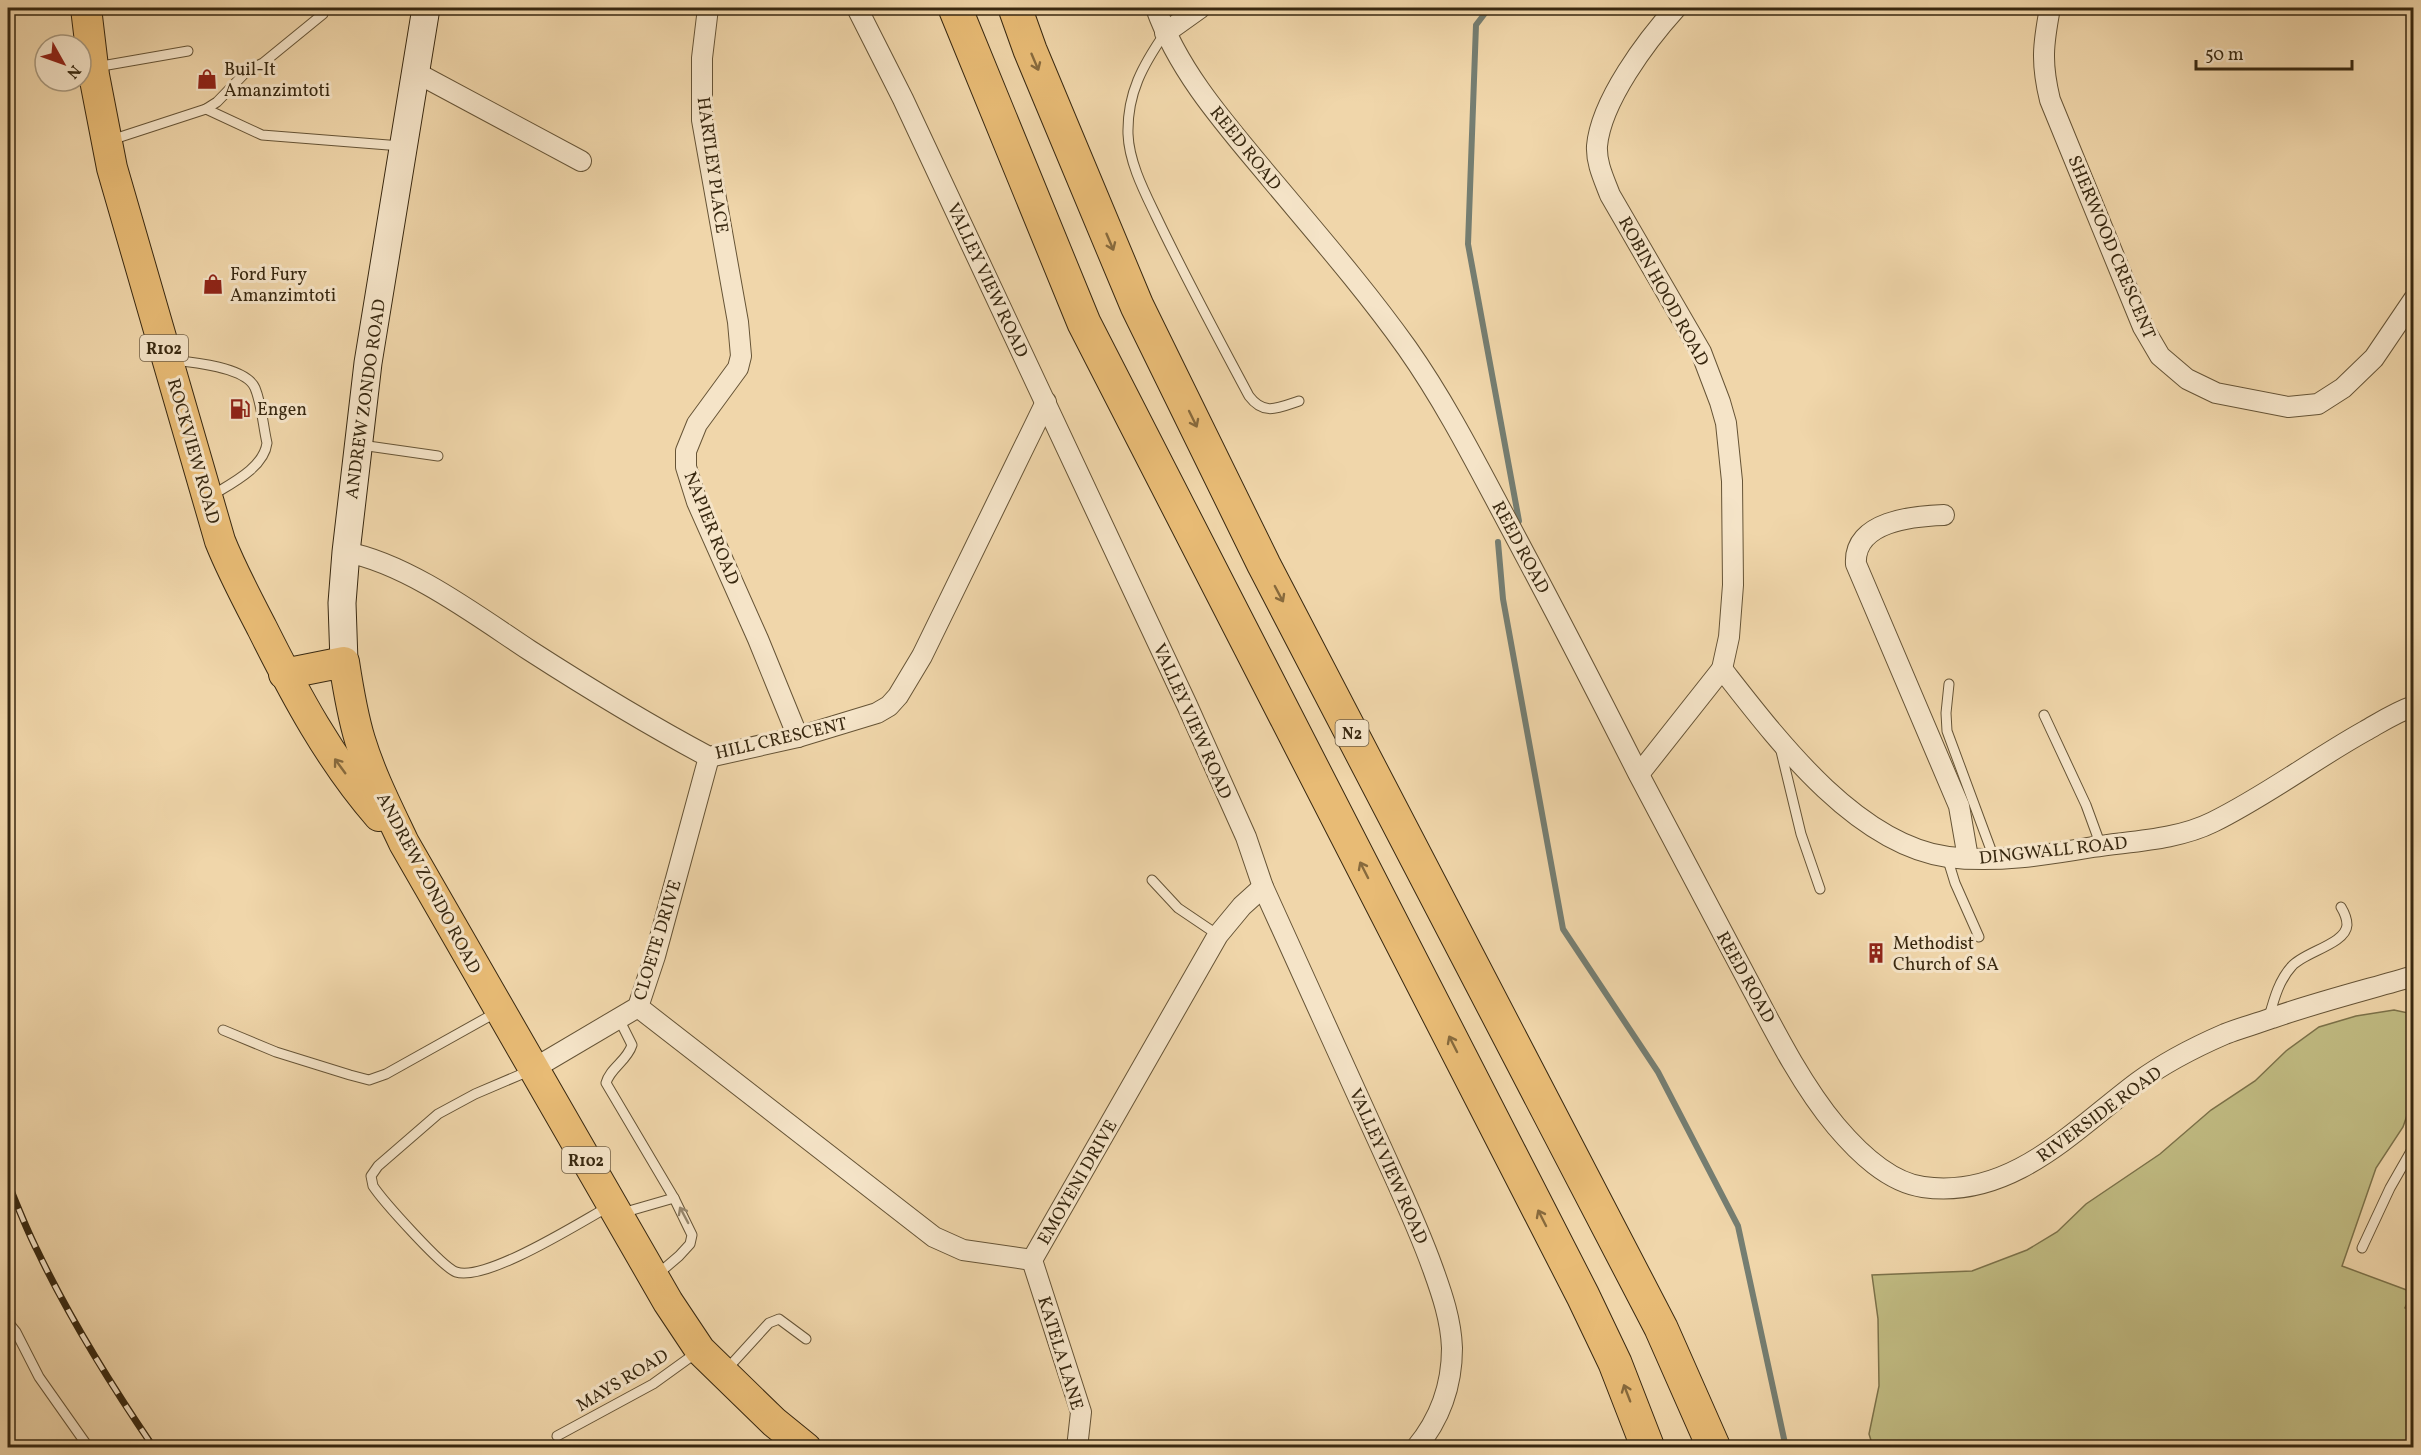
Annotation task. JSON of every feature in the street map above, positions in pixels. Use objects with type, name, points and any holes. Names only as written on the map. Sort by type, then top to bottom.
[{"type":"highway","points":[[955,8],[1084,323],[1583,1296],[1615,1363],[1648,1448]]},
{"type":"highway","name":"N2","points":[[1015,8],[1034,60],[1137,306],[1264,565],[1633,1271],[1693,1397],[1714,1448]]},
{"type":"main road","name":"ROCKVIEW ROAD","points":[[86,8],[89,33]]},
{"type":"main road","name":"ROCKVIEW ROAD","points":[[93,68],[106,142],[207,499],[229,565],[284,674],[334,758],[367,802],[404,843]]},
{"type":"main road","points":[[284,674],[344,662]]},
{"type":"main road","name":"ANDREW ZONDO ROAD","points":[[344,662],[360,741],[376,784],[404,843],[668,1302],[700,1350],[774,1422],[806,1448]]},
{"type":"street","name":"ANDREW ZONDO ROAD","points":[[344,662],[342,603],[345,552],[368,363],[426,8]]},
{"type":"street","name":"HARTLEY PLACE","points":[[708,8],[702,58],[702,120],[738,322]]},
{"type":"street","name":"VALLEY VIEW ROAD","points":[[857,8],[1046,402],[1242,827],[1263,887],[1419,1230],[1446,1310],[1452,1346],[1445,1401],[1434,1424],[1416,1448]]},
{"type":"street","name":"REED ROAD","points":[[1156,8],[1165,33],[1196,84],[1223,122],[1368,296],[1411,353],[1454,423],[1707,908],[1772,1025],[1832,1121]]},
{"type":"street","points":[[1165,33],[1200,8]]},
{"type":"street","name":"ROBIN HOOD ROAD","points":[[1676,8],[1638,55],[1623,80],[1606,115],[1597,146],[1599,167],[1610,195],[1701,352],[1726,423],[1732,481],[1733,585],[1729,637],[1722,669]]},
{"type":"street","name":"SHERWOOD CRESCENT","points":[[2050,8],[2043,45],[2043,73],[2050,100],[2143,327],[2160,356],[2187,379],[2216,393],[2288,407],[2318,404],[2343,388],[2374,358],[2414,299]]},
{"type":"street","points":[[415,72],[581,161]]},
{"type":"street","name":"NAPIER ROAD","points":[[738,322],[741,356],[738,368],[697,424],[686,451],[686,467],[697,502],[758,639],[798,737]]},
{"type":"street","name":"HILL CRESCENT","points":[[345,552],[364,555],[402,571],[608,700],[709,757],[798,737],[877,713],[889,706],[898,696],[922,656],[1046,402]]},
{"type":"street","points":[[1944,515],[1899,520],[1873,532],[1860,543],[1856,564],[1959,806],[1968,858]]},
{"type":"street","points":[[1639,774],[1722,669]]},
{"type":"street","name":"DINGWALL ROAD","points":[[1722,669],[1779,741],[1827,790],[1883,832],[1904,843],[1947,857],[1994,858],[2062,853],[2169,836],[2211,823],[2278,786],[2343,743],[2414,706]]},
{"type":"street","name":"CLOETE DRIVE","points":[[533,1069],[638,1007],[655,956],[709,757]]},
{"type":"street","name":"EMOYENI DRIVE","points":[[638,1007],[934,1237],[963,1250],[1032,1260],[1218,935],[1228,921],[1263,887]]},
{"type":"street","name":"RIVERSIDE ROAD","points":[[1832,1121],[1856,1149],[1875,1165],[1898,1179],[1921,1187],[1953,1188],[1988,1182],[2022,1168],[2055,1148],[2140,1081],[2189,1052],[2228,1033],[2414,976]]},
{"type":"street","name":"KATELA LANE","points":[[1032,1260],[1081,1412],[1077,1448]]},
{"type":"lane","points":[[106,142],[206,110],[247,71],[263,63],[323,14]]},
{"type":"lane","points":[[1165,33],[1144,63],[1131,103],[1128,135],[1135,166],[1169,244],[1249,396],[1256,405],[1269,409],[1299,401]]},
{"type":"lane","points":[[93,68],[188,51]]},
{"type":"lane","points":[[206,110],[262,135],[403,146]]},
{"type":"lane","points":[[167,359],[204,363],[222,368],[240,375],[254,386],[267,443],[266,450],[253,467],[207,499]]},
{"type":"lane","points":[[358,444],[438,456]]},
{"type":"lane","points":[[1949,684],[1947,730],[1994,858]]},
{"type":"lane","points":[[2044,715],[2086,805],[2101,846]]},
{"type":"lane","points":[[1779,741],[1801,834],[1820,889]]},
{"type":"lane","points":[[1947,857],[1955,883],[1979,937]]},
{"type":"lane","points":[[1152,880],[1178,908],[1218,935]]},
{"type":"lane","points":[[2268,1020],[2274,997],[2291,967],[2300,958],[2338,940],[2344,934],[2347,921],[2341,907]]},
{"type":"lane","points":[[223,1030],[276,1052],[369,1080],[386,1074],[499,1011]]},
{"type":"lane","points":[[619,1019],[632,1045],[625,1059],[608,1076],[606,1083],[674,1198],[692,1235],[690,1244],[654,1277]]},
{"type":"lane","points":[[533,1069],[475,1094],[438,1114],[378,1166],[371,1176],[373,1186],[450,1269],[468,1274],[517,1256],[615,1209],[674,1198]]},
{"type":"lane","points":[[2362,1248],[2390,1188],[2414,1146]]},
{"type":"lane","points":[[723,1373],[769,1323],[779,1319],[785,1321],[806,1339]]},
{"type":"lane","points":[[8,1322],[16,1332],[39,1377],[89,1448]]},
{"type":"lane","name":"MAYS ROAD","points":[[557,1436],[653,1384],[700,1350]]},
{"type":"shaded area","points":[[2394,1010],[2413,1014],[2413,1098],[2403,1127],[2376,1168],[2342,1266],[2412,1292],[2405,1308],[2413,1312],[2413,1447],[1873,1447],[1869,1434],[1879,1386],[1878,1319],[1872,1275],[1972,1271],[2027,1250],[2057,1232],[2086,1204],[2160,1154],[2211,1110],[2255,1081],[2286,1051],[2319,1027],[2356,1016]]},
{"type":"waterway","points":[[1489,8],[1476,25],[1468,244],[1519,521]]},
{"type":"waterway","points":[[1498,542],[1503,599],[1563,929],[1658,1072],[1738,1226],[1786,1448]]},
{"type":"railway","points":[[8,1183],[33,1242],[63,1301],[107,1376],[154,1448]]},
{"type":"place","name":"Buil-It Amanzimtoti","points":[[207,79]]},
{"type":"place","name":"Ford Fury Amanzimtoti","points":[[213,284]]},
{"type":"place","name":"Engen","points":[[240,409]]},
{"type":"place","name":"Methodist Church of SA","points":[[1876,953]]}]
